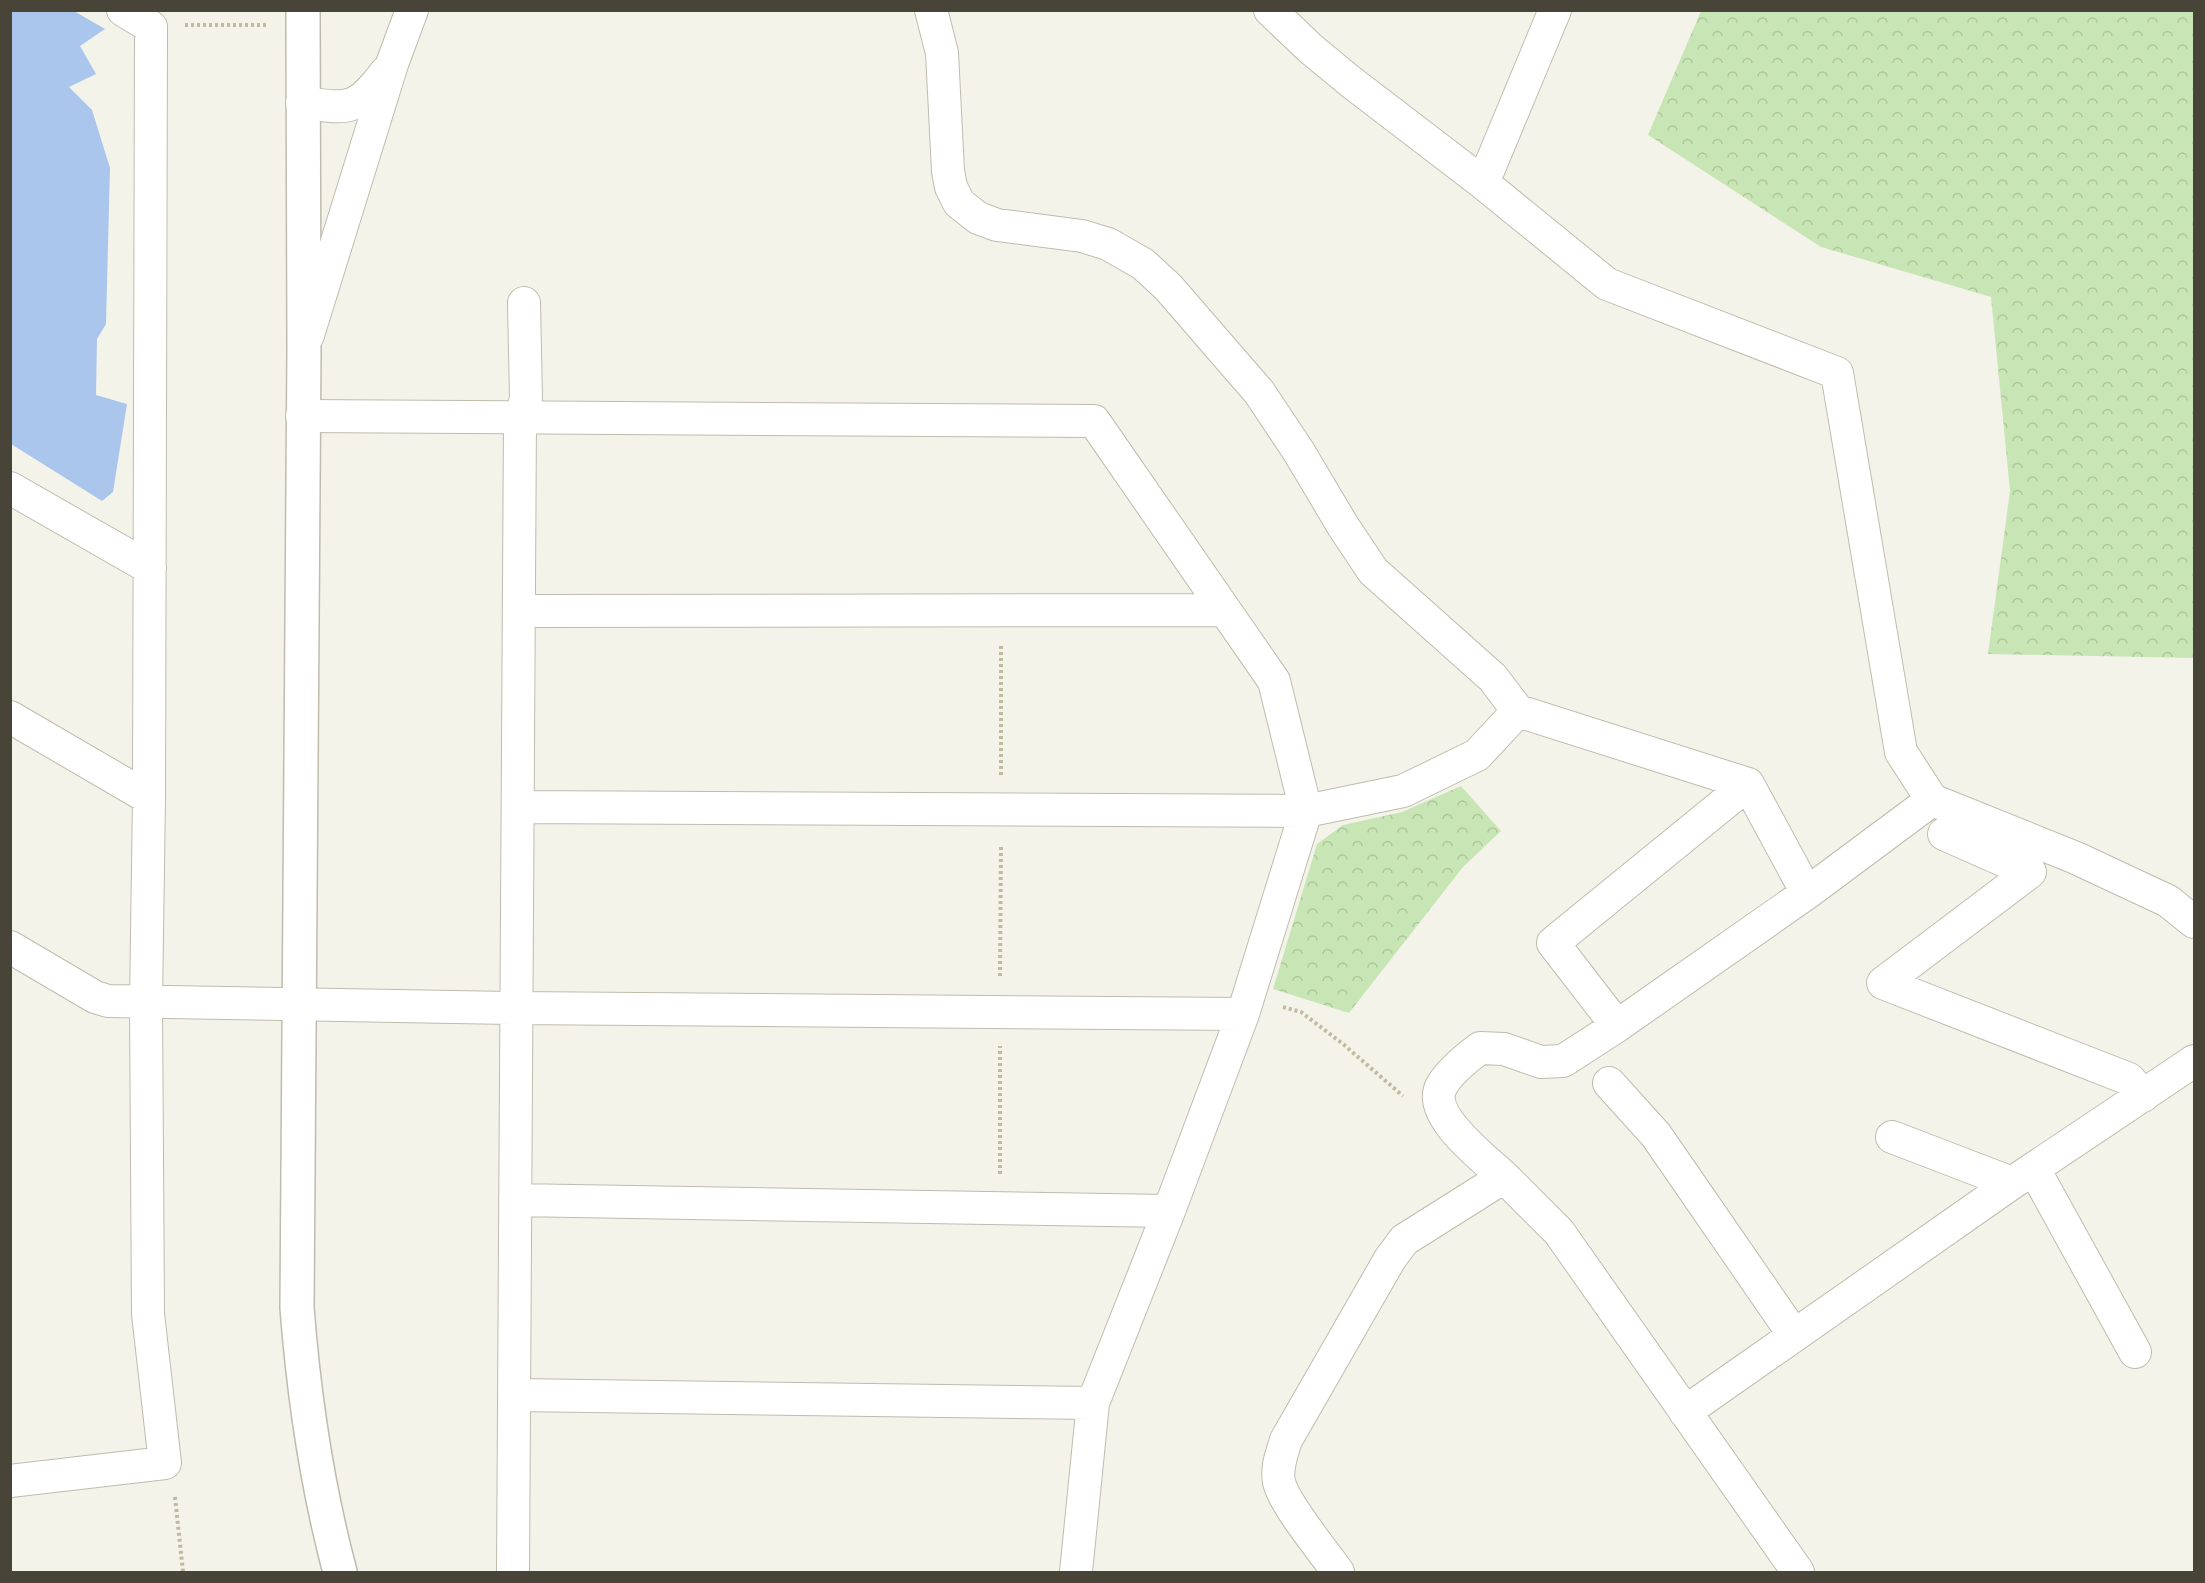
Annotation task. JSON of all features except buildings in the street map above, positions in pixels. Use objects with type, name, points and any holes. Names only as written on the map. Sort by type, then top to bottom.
[{"type":"street","points":[[10,1481],[165,1463],[148,1314],[146,1003],[149,798],[151,27],[123,10]]},
{"type":"street","points":[[303,10],[304,349],[297,1308],[303,1380],[327,1521],[340,1572]]},
{"type":"street","points":[[304,349],[392,64],[412,10]]},
{"type":"street","points":[[932,10],[942,53],[948,171],[951,187],[959,203],[978,218],[997,225],[1082,236],[1108,244],[1143,264],[1160,279],[1259,392],[1373,571],[1493,678],[1518,711],[1748,784],[1807,893]]},
{"type":"street","points":[[1270,10],[1335,69],[1483,183],[1607,284],[1837,373],[1901,752],[1932,800],[2076,858],[2168,901],[2194,922]]},
{"type":"street","points":[[1483,183],[1555,10]]},
{"type":"street","points":[[302,103],[336,107],[355,104],[372,91],[392,64]]},
{"type":"street","points":[[513,1572],[516,1395],[515,1008],[520,417],[526,399],[524,303]]},
{"type":"street","points":[[302,416],[1094,421],[1274,681],[1306,811],[1246,1005],[1169,1211],[1093,1402],[1076,1572]]},
{"type":"street","points":[[10,488],[150,568]]},
{"type":"street","points":[[520,611],[1223,610]]},
{"type":"street","points":[[518,807],[1306,811],[1403,791],[1477,755],[1518,711]]},
{"type":"street","points":[[10,717],[149,798]]},
{"type":"street","points":[[1617,1026],[1553,943],[1748,784]]},
{"type":"street","points":[[1798,1572],[1559,1232],[1452,1127],[1438,1103],[1441,1088],[1464,1060],[1480,1048],[1504,1049],[1541,1062],[1563,1061],[1807,893],[1932,800]]},
{"type":"street","points":[[1944,834],[2030,872],[1883,983],[2129,1079],[2143,1096]]},
{"type":"street","points":[[10,948],[95,997],[108,1001],[146,1003],[1000,1013],[1246,1005]]},
{"type":"street","points":[[1685,1412],[2023,1176],[2194,1060]]},
{"type":"street","points":[[1609,1083],[1656,1135],[1794,1335]]},
{"type":"street","points":[[1892,1137],[2023,1176],[2135,1352]]},
{"type":"street","points":[[1338,1572],[1287,1500],[1279,1481],[1279,1461],[1286,1440],[1390,1258],[1404,1240],[1504,1177]]},
{"type":"street","points":[[515,1200],[1169,1211]]},
{"type":"street","points":[[516,1395],[1093,1402]]},
{"type":"path","points":[[151,27],[267,25]]},
{"type":"path","points":[[1000,1208],[1001,610]]},
{"type":"path","points":[[1246,1005],[1301,1012],[1343,1044],[1405,1098]]},
{"type":"path","points":[[165,1463],[172,1476],[183,1572]]},
{"type":"green space","points":[[1701,11],[2194,11],[2194,658],[1988,654],[2010,491],[1991,297],[1821,247],[1648,135]]},
{"type":"green space","points":[[1461,786],[1501,831],[1463,867],[1349,1013],[1273,989],[1317,844],[1343,825],[1402,812]]},
{"type":"water","points":[[10,11],[74,11],[105,29],[80,46],[96,74],[69,87],[92,110],[110,168],[106,324],[97,339],[96,395],[127,404],[113,492],[102,501],[11,444]]}]
